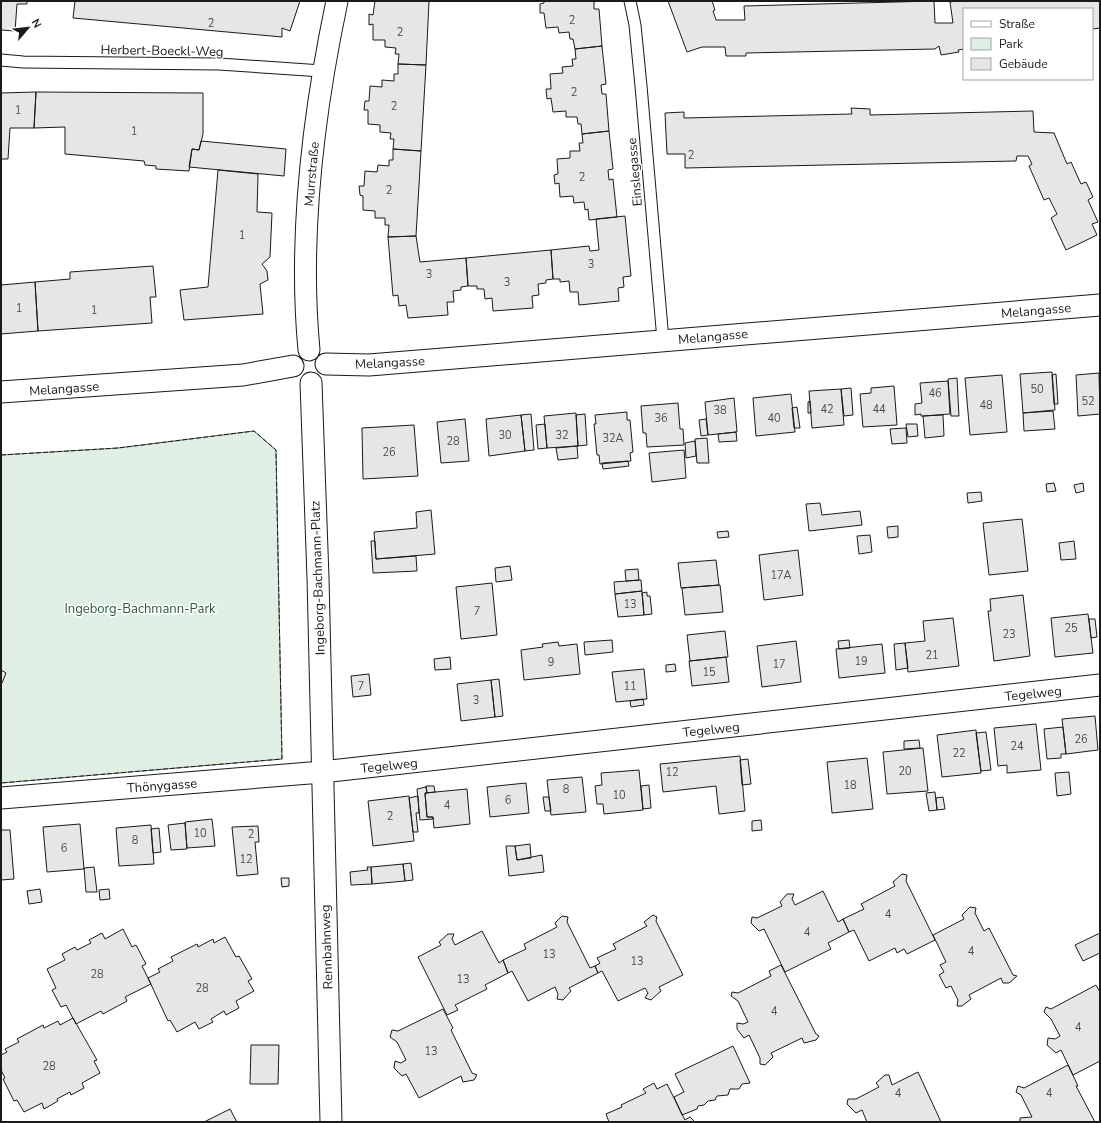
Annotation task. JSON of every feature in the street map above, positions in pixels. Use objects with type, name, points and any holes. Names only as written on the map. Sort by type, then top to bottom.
[{"type":"street","name":"Murrstraße","points":[[309,350],[306,240],[314,140],[322,71],[337,1]]},
{"type":"street","name":"Melangasse","points":[[326,364],[369,365],[1100,305]]},
{"type":"street","points":[[309,350],[322,355],[326,364],[326,370],[321,379],[311,383],[300,380],[293,366],[296,357],[300,353],[309,350]]},
{"type":"street","name":"Melangasse","points":[[1,392],[243,375],[293,366]]},
{"type":"street","name":"Ingeborg-Bachmann-Platz","points":[[311,383],[322,772]]},
{"type":"street","name":"Tegelweg","points":[[322,772],[1100,685]]},
{"type":"street","name":"Thönygasse","points":[[1,798],[322,772]]},
{"type":"street","name":"Rennbahnweg","points":[[322,772],[331,1122]]},
{"type":"lane","name":"Einslegasse","points":[[630,1],[635,25],[641,86],[663,340]]},
{"type":"lane","name":"Herbert-Boeckl-Weg","points":[[1,60],[23,62],[219,64],[322,71]]},
{"type":"green space","name":"Ingeborg-Bachmann-Park","points":[[254,431],[276,450],[282,759],[1,783],[1,455],[118,448]]},
{"type":"building","points":[[1,1],[27,1],[27,4],[17,4],[15,31],[1,30]]},
{"type":"building","points":[[75,1],[300,1],[290,31],[282,28],[282,37],[73,18]]},
{"type":"building","points":[[375,1],[429,1],[426,65],[398,64],[399,54],[395,54],[396,48],[385,47],[385,40],[373,40],[373,24],[369,25],[369,14],[373,15]]},
{"type":"building","points":[[544,1],[594,1],[594,9],[599,9],[602,46],[575,49],[573,39],[570,39],[569,32],[559,33],[558,27],[546,28],[544,13],[540,13],[540,4],[544,3]]},
{"type":"building","points":[[668,1],[712,1],[716,20],[745,20],[744,6],[934,1],[935,23],[953,23],[950,2],[1100,1],[1100,28],[1093,29],[1093,8],[963,8],[963,49],[958,50],[959,52],[941,55],[939,46],[935,49],[746,53],[746,56],[726,56],[725,47],[702,47],[687,52]]},
{"type":"building","points":[[602,46],[606,84],[601,85],[602,94],[606,94],[609,131],[582,134],[581,124],[578,124],[577,117],[566,117],[566,111],[553,112],[551,98],[547,99],[546,89],[551,89],[550,74],[563,73],[562,67],[573,66],[572,59],[576,59],[575,49]]},
{"type":"building","points":[[398,64],[426,65],[421,151],[393,149],[394,139],[390,139],[391,133],[380,132],[380,125],[368,124],[368,110],[364,110],[365,101],[369,101],[370,86],[382,87],[382,80],[394,81],[394,74],[398,74]]},
{"type":"building","points":[[36,92],[203,93],[203,134],[199,150],[192,149],[189,171],[156,169],[156,166],[145,165],[144,161],[65,154],[65,127],[34,128]]},
{"type":"building","points":[[36,92],[34,128],[10,128],[8,159],[1,159],[1,93]]},
{"type":"building","points":[[851,108],[870,109],[870,115],[1033,111],[1034,132],[1054,133],[1067,164],[1071,162],[1081,184],[1086,182],[1093,197],[1088,200],[1098,222],[1092,224],[1097,235],[1066,250],[1051,218],[1057,214],[1049,198],[1044,200],[1029,166],[1032,164],[1028,156],[1017,156],[1016,161],[685,168],[685,154],[667,154],[665,113],[684,112],[684,118],[852,114]]},
{"type":"building","points":[[609,131],[613,169],[608,170],[609,180],[613,179],[617,217],[589,220],[588,209],[585,210],[584,202],[574,203],[573,196],[560,197],[559,183],[555,184],[554,175],[558,174],[557,159],[570,158],[570,151],[580,151],[579,143],[583,143],[582,134]]},
{"type":"building","points":[[201,141],[286,149],[284,176],[189,167],[192,149],[199,150]]},
{"type":"building","points":[[393,149],[421,151],[416,236],[388,237],[389,225],[385,225],[385,218],[375,218],[375,211],[363,210],[363,196],[360,195],[359,186],[364,186],[365,171],[377,172],[378,165],[389,166],[389,160],[393,160]]},
{"type":"building","points":[[218,170],[258,174],[257,212],[272,213],[270,257],[262,264],[267,271],[268,280],[260,284],[263,314],[184,320],[180,290],[208,287]]},
{"type":"building","points":[[625,216],[631,276],[623,277],[624,287],[618,288],[619,301],[579,305],[578,292],[570,292],[569,281],[560,282],[560,279],[553,279],[551,250],[589,246],[590,251],[599,250],[596,219]]},
{"type":"building","points":[[416,236],[420,262],[466,258],[468,286],[461,287],[461,290],[453,291],[454,302],[447,302],[448,315],[408,318],[406,305],[399,306],[398,295],[393,296],[388,237]]},
{"type":"building","points":[[551,250],[553,279],[546,280],[546,283],[538,284],[539,295],[532,296],[533,308],[493,311],[492,298],[485,299],[484,289],[477,289],[477,286],[468,286],[466,258]]},
{"type":"building","points":[[153,266],[156,297],[150,297],[152,323],[38,331],[35,282],[70,279],[70,272]]},
{"type":"building","points":[[35,282],[38,331],[1,334],[1,285]]},
{"type":"building","points":[[1052,372],[1055,410],[1023,413],[1020,374]]},
{"type":"building","points":[[1099,373],[1100,414],[1078,416],[1076,375]]},
{"type":"building","points":[[1056,374],[1058,404],[1054,404],[1052,375]]},
{"type":"building","points":[[1002,375],[1007,432],[970,435],[965,378]]},
{"type":"building","points":[[957,378],[959,416],[951,416],[948,379]]},
{"type":"building","points":[[948,381],[950,414],[923,416],[921,416],[921,414],[915,415],[915,404],[922,403],[920,383]]},
{"type":"building","points":[[894,386],[897,425],[863,427],[860,394],[871,393],[871,388]]},
{"type":"building","points":[[851,388],[853,415],[844,416],[841,389]]},
{"type":"building","points":[[841,389],[844,425],[812,428],[809,391]]},
{"type":"building","points":[[791,394],[795,432],[756,436],[753,398]]},
{"type":"building","points":[[734,398],[737,432],[708,435],[705,402]]},
{"type":"building","points":[[810,401],[811,413],[808,413],[808,402]]},
{"type":"building","points":[[678,403],[680,429],[683,429],[684,445],[647,447],[646,433],[643,433],[641,406]]},
{"type":"building","points":[[797,407],[800,428],[794,428],[792,408]]},
{"type":"building","points":[[1053,411],[1055,429],[1024,431],[1023,413]]},
{"type":"building","points":[[627,412],[627,420],[630,420],[633,452],[630,453],[631,461],[600,464],[599,455],[597,455],[594,424],[596,424],[595,415]]},
{"type":"building","points":[[576,413],[578,446],[547,448],[544,416]]},
{"type":"building","points":[[531,414],[534,450],[525,451],[521,415]]},
{"type":"building","points":[[585,414],[587,445],[578,446],[576,415]]},
{"type":"building","points":[[521,415],[525,451],[489,456],[486,419]]},
{"type":"building","points":[[943,415],[944,436],[925,438],[923,416]]},
{"type":"building","points":[[465,419],[469,461],[441,463],[437,422]]},
{"type":"building","points":[[706,419],[708,435],[701,436],[699,420]]},
{"type":"building","points":[[545,424],[547,448],[538,449],[536,425]]},
{"type":"building","points":[[906,424],[917,424],[918,436],[908,437]]},
{"type":"building","points":[[414,425],[418,476],[363,479],[362,428]]},
{"type":"building","points":[[906,428],[907,443],[892,444],[890,429]]},
{"type":"building","points":[[736,432],[737,441],[719,442],[718,434]]},
{"type":"building","points":[[707,438],[709,463],[697,463],[695,439]]},
{"type":"building","points":[[695,441],[696,456],[686,458],[685,443]]},
{"type":"building","points":[[577,446],[578,458],[558,460],[556,448]]},
{"type":"building","points":[[684,450],[686,478],[652,482],[649,453]]},
{"type":"building","points":[[628,461],[629,466],[603,469],[602,463]]},
{"type":"building","points":[[1054,483],[1056,491],[1047,492],[1046,484]]},
{"type":"building","points":[[1083,483],[1084,491],[1076,493],[1074,485]]},
{"type":"building","points":[[981,492],[982,501],[968,503],[967,493]]},
{"type":"building","points":[[820,503],[822,515],[860,511],[862,525],[809,531],[806,504]]},
{"type":"building","points":[[431,510],[435,554],[376,559],[374,532],[417,528],[416,512]]},
{"type":"building","points":[[1022,519],[1028,571],[989,575],[983,523]]},
{"type":"building","points":[[898,526],[898,537],[888,538],[887,527]]},
{"type":"building","points":[[728,531],[729,537],[718,538],[717,532]]},
{"type":"building","points":[[870,535],[872,552],[859,554],[857,536]]},
{"type":"building","points":[[371,541],[375,541],[376,559],[416,556],[417,571],[373,573]]},
{"type":"building","points":[[1074,541],[1076,559],[1061,560],[1059,543]]},
{"type":"building","points":[[798,550],[803,595],[764,600],[759,555]]},
{"type":"building","points":[[716,560],[719,585],[681,588],[678,563]]},
{"type":"building","points":[[510,566],[512,580],[496,582],[495,568]]},
{"type":"building","points":[[638,569],[639,580],[626,581],[625,570]]},
{"type":"building","points":[[641,580],[642,591],[615,594],[614,582]]},
{"type":"building","points":[[492,583],[497,635],[461,639],[456,587]]},
{"type":"building","points":[[720,585],[723,612],[685,615],[682,588]]},
{"type":"building","points":[[642,591],[644,615],[618,617],[615,594]]},
{"type":"building","points":[[647,592],[647,596],[650,596],[652,614],[644,615],[642,593]]},
{"type":"building","points":[[1023,595],[1030,656],[994,661],[988,611],[991,611],[990,599]]},
{"type":"building","points":[[1088,614],[1093,653],[1055,657],[1051,618]]},
{"type":"building","points":[[953,618],[959,666],[908,672],[905,643],[925,641],[923,621]]},
{"type":"building","points":[[1089,619],[1095,619],[1097,637],[1091,638]]},
{"type":"building","points":[[725,631],[728,657],[690,661],[687,635]]},
{"type":"building","points":[[612,640],[613,652],[585,655],[584,642]]},
{"type":"building","points":[[849,640],[850,648],[839,649],[838,641]]},
{"type":"building","points":[[796,641],[801,682],[762,687],[757,646]]},
{"type":"building","points":[[558,642],[559,646],[577,644],[580,674],[524,680],[521,650],[543,647],[542,644]]},
{"type":"building","points":[[905,643],[908,668],[896,670],[894,644]]},
{"type":"building","points":[[882,644],[885,673],[839,678],[836,649]]},
{"type":"building","points":[[450,657],[451,669],[435,670],[434,659]]},
{"type":"building","points":[[726,657],[729,682],[692,686],[689,661]]},
{"type":"building","points":[[675,664],[676,671],[666,672],[666,665]]},
{"type":"building","points":[[644,669],[647,699],[616,702],[612,672]]},
{"type":"building","points":[[1,670],[6,673],[2,683],[1,683]]},
{"type":"building","points":[[369,674],[371,695],[353,697],[351,676]]},
{"type":"building","points":[[499,679],[503,716],[495,717],[491,680]]},
{"type":"building","points":[[491,680],[495,717],[461,721],[457,684]]},
{"type":"building","points":[[643,699],[644,705],[631,707],[630,701]]},
{"type":"building","points":[[1095,716],[1098,750],[1066,754],[1062,719]]},
{"type":"building","points":[[1036,724],[1041,770],[1007,773],[1007,765],[998,766],[994,728]]},
{"type":"building","points":[[1063,727],[1066,754],[1061,754],[1061,758],[1047,759],[1044,729]]},
{"type":"building","points":[[976,730],[981,773],[942,777],[937,735]]},
{"type":"building","points":[[986,732],[991,770],[981,771],[976,733]]},
{"type":"building","points":[[919,740],[920,748],[904,749],[904,741]]},
{"type":"building","points":[[923,748],[928,791],[887,794],[883,752]]},
{"type":"building","points":[[740,756],[745,811],[719,814],[716,786],[663,792],[660,764]]},
{"type":"building","points":[[867,758],[873,809],[832,813],[827,762]]},
{"type":"building","points":[[748,759],[751,784],[742,785],[740,760]]},
{"type":"building","points":[[639,770],[643,810],[604,814],[603,804],[597,804],[595,786],[602,785],[601,773]]},
{"type":"building","points":[[1069,772],[1071,794],[1057,796],[1055,773]]},
{"type":"building","points":[[582,777],[586,812],[551,815],[547,780]]},
{"type":"building","points":[[526,783],[529,813],[490,817],[487,787]]},
{"type":"building","points":[[649,785],[651,808],[643,809],[641,786]]},
{"type":"building","points":[[426,786],[434,786],[435,792],[427,793]]},
{"type":"building","points":[[426,787],[427,817],[433,817],[433,819],[420,820],[417,789]]},
{"type":"building","points":[[467,789],[470,824],[434,828],[433,817],[427,817],[425,793]]},
{"type":"building","points":[[935,792],[937,810],[929,811],[926,793]]},
{"type":"building","points":[[409,796],[414,841],[373,846],[368,801]]},
{"type":"building","points":[[418,796],[419,813],[416,813],[418,832],[413,832],[409,798]]},
{"type":"building","points":[[543,797],[549,797],[551,811],[545,811]]},
{"type":"building","points":[[943,797],[945,809],[937,810],[936,798]]},
{"type":"building","points":[[212,819],[215,846],[187,848],[185,822]]},
{"type":"building","points":[[761,820],[762,830],[752,831],[752,821]]},
{"type":"building","points":[[185,823],[187,849],[171,850],[168,825]]},
{"type":"building","points":[[80,824],[84,869],[47,872],[43,827]]},
{"type":"building","points":[[151,825],[154,864],[119,866],[116,828]]},
{"type":"building","points":[[258,826],[259,842],[255,842],[258,874],[237,876],[232,827]]},
{"type":"building","points":[[159,828],[161,852],[153,853],[151,829]]},
{"type":"building","points":[[1,830],[10,830],[14,879],[1,880]]},
{"type":"building","points":[[530,844],[531,858],[517,860],[515,846]]},
{"type":"building","points":[[506,846],[515,846],[517,860],[542,855],[544,872],[509,876]]},
{"type":"building","points":[[411,863],[413,880],[405,881],[403,864]]},
{"type":"building","points":[[403,864],[405,881],[372,884],[371,867]]},
{"type":"building","points":[[94,867],[97,892],[86,892],[84,868]]},
{"type":"building","points":[[367,867],[371,867],[372,884],[351,885],[350,872],[368,870]]},
{"type":"building","points":[[902,874],[907,875],[906,881],[935,940],[907,954],[904,949],[897,953],[895,948],[869,961],[854,930],[849,932],[843,919],[864,909],[861,904],[895,886],[893,882]]},
{"type":"building","points":[[281,878],[289,878],[289,886],[282,887]]},
{"type":"building","points":[[40,889],[42,902],[29,904],[27,891]]},
{"type":"building","points":[[109,889],[110,899],[100,900],[99,890]]},
{"type":"building","points":[[823,891],[838,922],[843,919],[849,932],[828,943],[831,949],[785,972],[764,929],[759,931],[751,923],[752,917],[757,918],[782,906],[780,902],[787,894],[794,894],[792,899],[795,905]]},
{"type":"building","points":[[970,907],[976,908],[975,913],[984,931],[989,928],[1013,975],[1017,976],[1009,983],[1003,983],[1001,978],[969,995],[971,999],[962,1006],[957,1006],[958,1000],[951,986],[946,988],[939,975],[944,972],[940,965],[946,962],[933,935],[964,919],[962,915]]},
{"type":"building","points":[[653,915],[657,917],[656,921],[683,975],[659,987],[661,991],[651,1000],[645,998],[648,993],[645,988],[618,1001],[602,971],[598,973],[595,966],[600,963],[597,958],[616,949],[613,944],[647,926],[644,922]]},
{"type":"building","points":[[562,916],[568,917],[567,922],[590,968],[595,966],[598,973],[569,988],[571,991],[563,1000],[557,999],[558,994],[555,987],[528,1001],[512,971],[508,973],[503,960],[526,949],[524,944],[557,927],[555,923]]},
{"type":"building","points":[[123,929],[132,947],[136,945],[146,964],[142,966],[151,984],[125,997],[127,1001],[103,1014],[101,1011],[76,1024],[66,1005],[61,1007],[52,990],[56,988],[47,969],[65,960],[62,954],[75,947],[77,950],[91,943],[89,940],[102,933],[105,939]]},
{"type":"building","points":[[482,931],[499,963],[503,960],[508,973],[485,985],[487,989],[455,1005],[458,1010],[447,1015],[418,957],[441,945],[439,942],[448,934],[454,934],[452,939],[455,945]]},
{"type":"building","points":[[1100,933],[1100,953],[1083,961],[1075,945]]},
{"type":"building","points":[[225,937],[236,957],[239,956],[252,979],[248,981],[254,991],[236,1001],[239,1008],[226,1015],[224,1011],[211,1019],[213,1022],[199,1029],[195,1022],[177,1032],[170,1020],[168,1021],[148,978],[160,972],[158,969],[173,961],[171,957],[197,944],[198,947],[213,939],[214,943]]},
{"type":"building","points":[[781,965],[816,1034],[819,1036],[816,1040],[804,1043],[802,1038],[771,1053],[773,1057],[765,1065],[760,1064],[760,1058],[749,1035],[744,1038],[737,1029],[737,1023],[743,1024],[748,1022],[738,1001],[731,996],[732,992],[738,993],[771,976],[769,971]]},
{"type":"building","points":[[1096,985],[1100,992],[1100,1061],[1073,1075],[1061,1050],[1056,1053],[1047,1045],[1048,1038],[1055,1039],[1060,1036],[1051,1019],[1044,1012],[1046,1007],[1051,1009]]},
{"type":"building","points":[[443,1009],[453,1028],[451,1030],[472,1073],[477,1075],[474,1080],[463,1082],[461,1076],[419,1098],[406,1074],[402,1076],[394,1068],[395,1061],[401,1063],[406,1060],[397,1042],[390,1037],[392,1030],[398,1031]]},
{"type":"building","points":[[73,1018],[97,1060],[94,1061],[100,1073],[82,1083],[84,1088],[71,1095],[70,1092],[57,1099],[58,1101],[44,1109],[42,1103],[24,1112],[17,1100],[14,1101],[3,1079],[5,1078],[1,1070],[1,1055],[7,1052],[5,1049],[19,1042],[17,1039],[43,1025],[44,1028],[58,1021],[60,1025]]},
{"type":"building","points":[[251,1045],[279,1045],[278,1084],[250,1084]]},
{"type":"building","points":[[733,1046],[750,1083],[742,1084],[739,1089],[730,1089],[728,1095],[717,1096],[715,1100],[708,1101],[704,1105],[698,1106],[697,1109],[682,1115],[674,1097],[684,1092],[675,1074]]},
{"type":"building","points":[[1068,1065],[1078,1086],[1076,1086],[1095,1122],[1020,1122],[1020,1118],[1032,1117],[1021,1095],[1016,1092],[1018,1086],[1024,1088]]},
{"type":"building","points":[[918,1072],[941,1122],[867,1122],[862,1110],[856,1113],[847,1104],[848,1099],[856,1099],[879,1087],[876,1083],[885,1075],[889,1075],[892,1085]]},
{"type":"building","points":[[654,1083],[657,1089],[667,1084],[685,1120],[690,1117],[695,1122],[609,1122],[606,1114],[622,1107],[621,1105],[646,1093],[643,1089]]},
{"type":"building","points":[[230,1109],[237,1122],[204,1122]]},
{"type":"fence","points":[[1,455],[118,448],[254,431],[276,450],[282,759],[1,783]]}]
